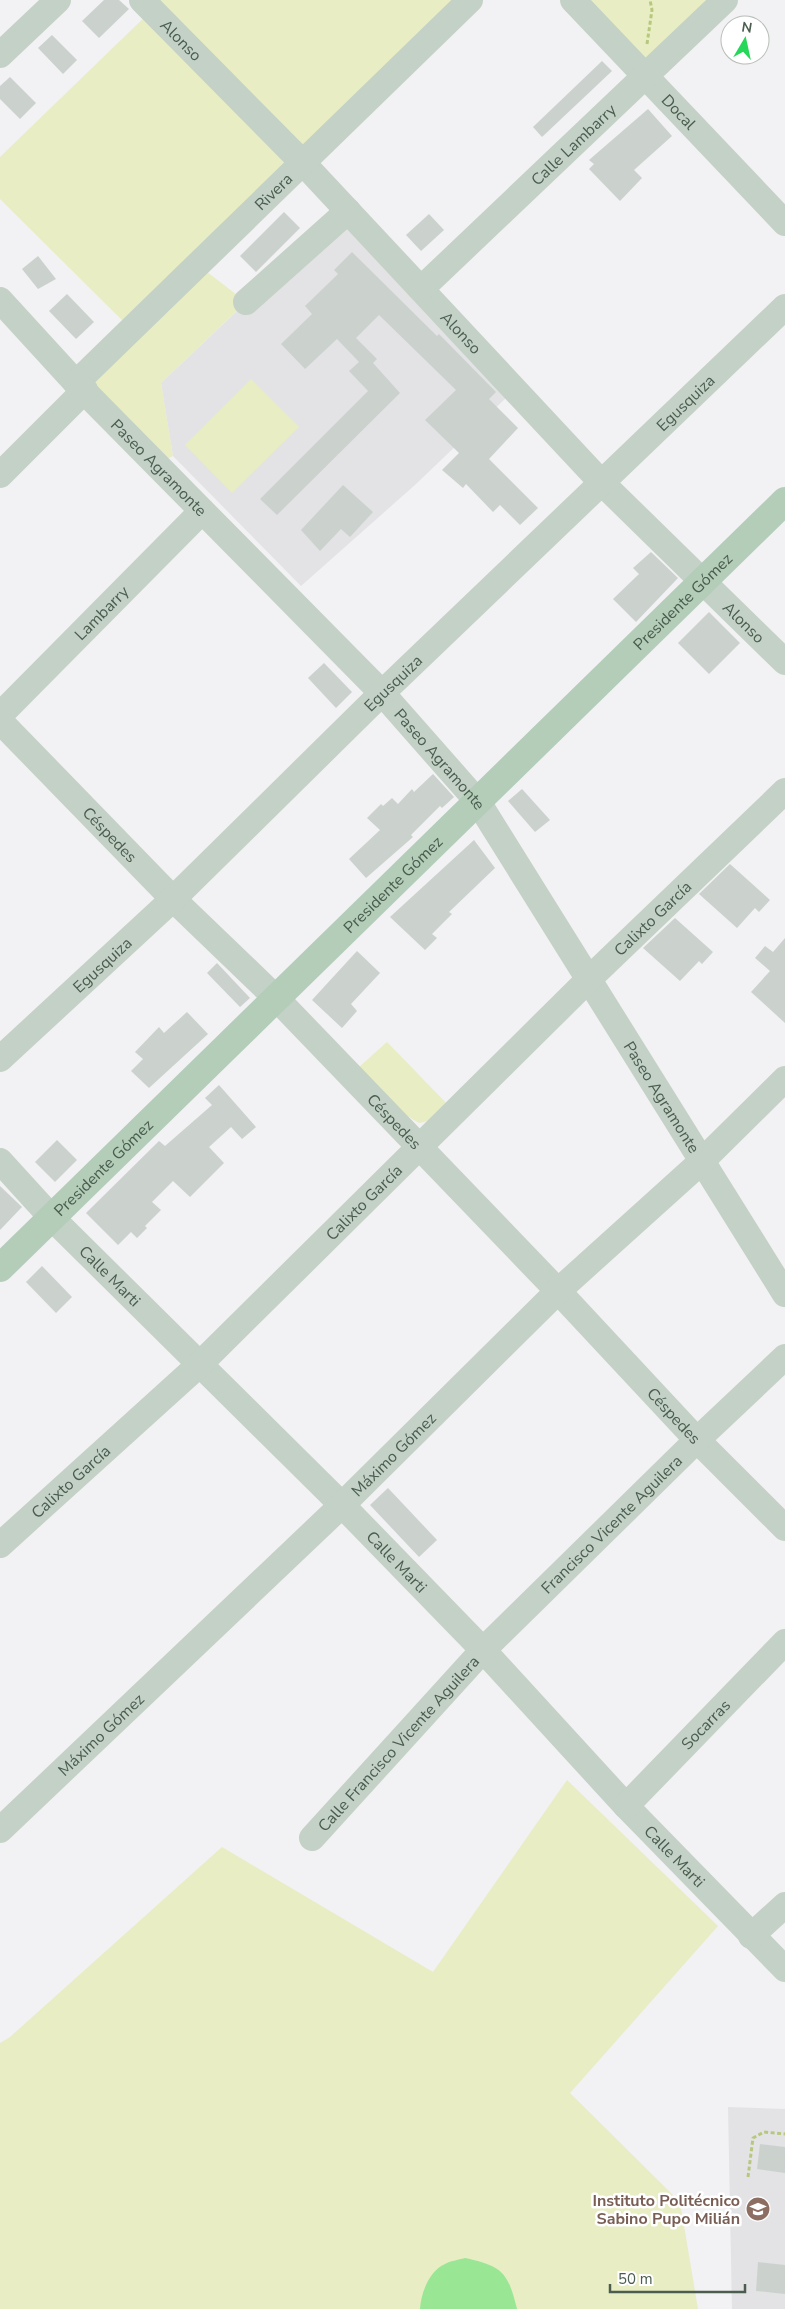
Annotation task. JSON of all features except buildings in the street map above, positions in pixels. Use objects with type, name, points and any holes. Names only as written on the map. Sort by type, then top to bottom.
[{"type":"main road","name":"Presidente Gómez","points":[[0,1268],[785,501]]},
{"type":"street","points":[[0,56],[58,0]]},
{"type":"street","name":"Alonso","points":[[142,0],[303,163],[602,482],[704,580],[785,662]]},
{"type":"street","name":"Rivera","points":[[0,475],[81,386],[303,163],[470,0]]},
{"type":"street","name":"Docal","points":[[572,0],[785,223]]},
{"type":"street","name":"Calle Lambarry","points":[[421,289],[725,0]]},
{"type":"street","points":[[246,302],[348,211]]},
{"type":"street","name":"Paseo Agramonte","points":[[2,306],[382,693],[478,802],[785,1294]]},
{"type":"street","name":"Egusquiza","points":[[0,1059],[173,899],[382,693],[785,307]]},
{"type":"street","name":"Lambarry","points":[[0,715],[202,511]]},
{"type":"street","name":"Céspedes","points":[[0,721],[173,899],[277,999],[558,1290],[697,1440],[785,1528]]},
{"type":"street","name":"Calixto García","points":[[0,1544],[200,1364],[589,979],[785,791]]},
{"type":"street","name":"Máximo Gómez","points":[[1,1825],[342,1505],[558,1290],[701,1162],[785,1079]]},
{"type":"street","name":"Calle Marti","points":[[0,1161],[52,1218],[342,1505],[483,1650],[626,1806],[785,1969]]},
{"type":"street","name":"Francisco Vicente Aguilera","points":[[483,1650],[697,1440],[785,1357]]},
{"type":"street","name":"Socarras","points":[[626,1806],[785,1642]]},
{"type":"street","name":"Calle Francisco Vicente Aguilera","points":[[312,1838],[483,1650]]},
{"type":"street","points":[[751,1936],[785,1905]]},
{"type":"path","points":[[645,77],[652,10],[650,0]]},
{"type":"path","points":[[748,2177],[753,2138],[764,2132],[785,2134]]},
{"type":"shaded area","points":[[142,0],[470,0],[198,265],[246,302],[161,383],[173,456],[156,464],[76,383],[131,329],[0,199],[0,157],[152,10]]},
{"type":"shaded area","points":[[571,0],[725,0],[645,77]]},
{"type":"shaded area","points":[[347,207],[508,396],[416,484],[301,586],[173,456],[161,383]]},
{"type":"shaded area","points":[[251,379],[299,427],[232,493],[185,445]]},
{"type":"shaded area","points":[[387,1042],[447,1104],[433,1120],[419,1123],[404,1114],[358,1068]]},
{"type":"shaded area","points":[[567,1780],[718,1926],[570,2093],[680,2202],[698,2309],[0,2309],[0,2043],[10,2037],[222,1847],[433,1972]]},
{"type":"shaded area","name":"Instituto Politécnico Sabino Pupo Milián","points":[[728,2107],[785,2109],[785,2309],[732,2309]]},
{"type":"shaded area","points":[[465,2258],[487,2264],[502,2273],[510,2287],[517,2309],[420,2309],[424,2290],[434,2272],[447,2263]]},
{"type":"place","name":"Instituto Politécnico Sabino Pupo Milián","points":[[758,2209]]}]
